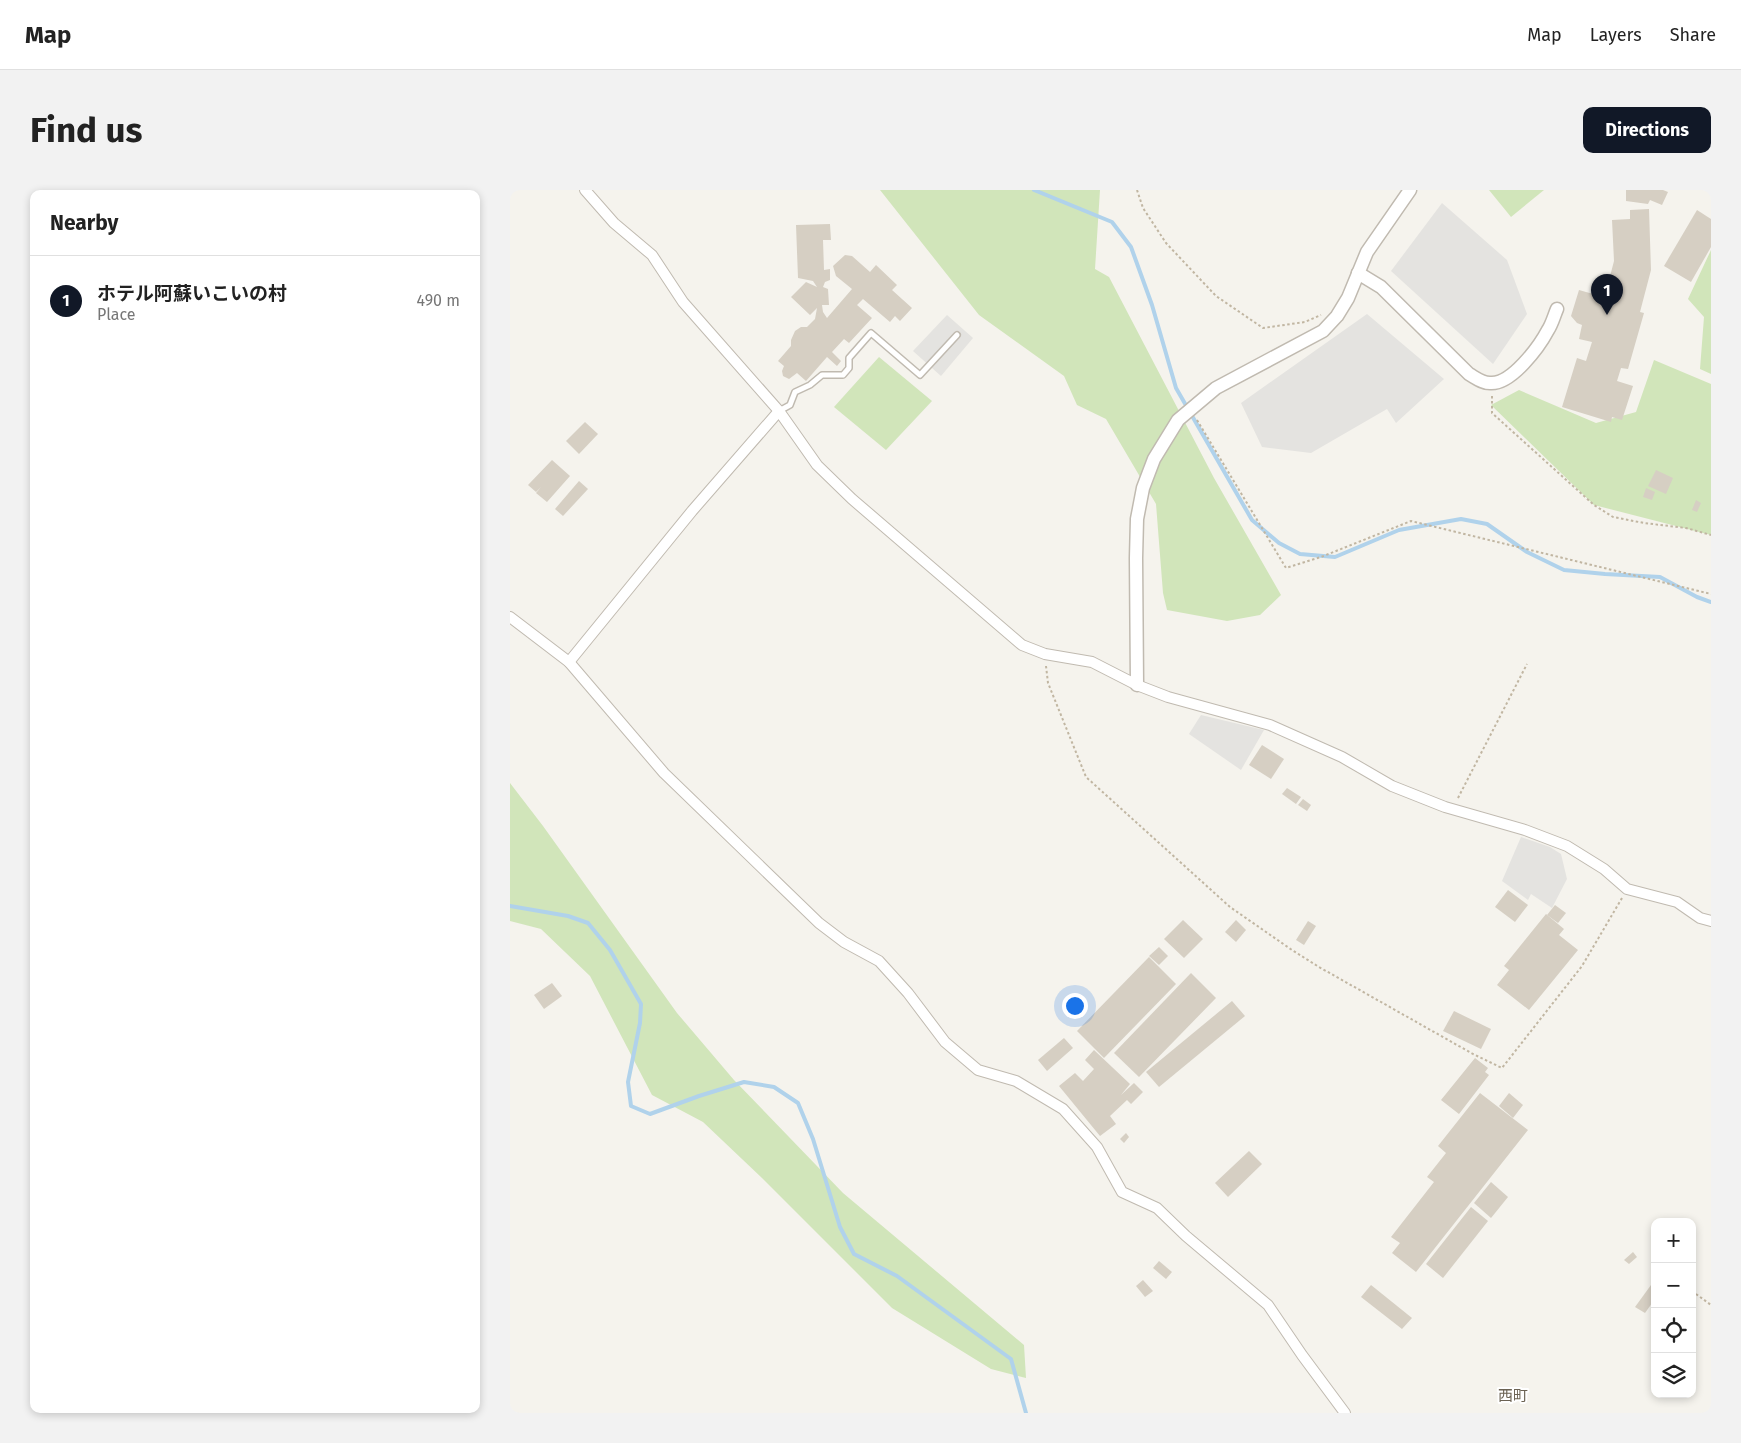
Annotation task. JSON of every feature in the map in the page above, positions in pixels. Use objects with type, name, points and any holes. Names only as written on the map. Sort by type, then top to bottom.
[{"type":"street","points":[[585,190],[614,223],[652,256],[670,280],[683,302],[779,411],[817,464],[852,500],[1022,645],[1045,654],[1092,662],[1137,685],[1168,697],[1270,725],[1342,757],[1392,786],[1445,807],[1525,830],[1567,846],[1604,869],[1627,889],[1678,902],[1700,918],[1711,922]]},
{"type":"street","points":[[1137,685],[1137,519],[1143,488],[1154,459],[1178,420],[1216,388],[1323,331],[1337,316],[1348,298],[1374,240],[1410,190]]},
{"type":"street","points":[[1358,273],[1381,287],[1469,374],[1482,382],[1492,384],[1504,381],[1539,345],[1549,329],[1557,309]]},
{"type":"street","points":[[568,662],[692,511],[779,411]]},
{"type":"street","points":[[510,617],[568,662],[664,773],[819,923],[844,942],[879,961],[908,994],[944,1042],[978,1070],[1016,1081],[1062,1109],[1097,1147],[1122,1192],[1157,1208],[1186,1236],[1268,1305],[1302,1356],[1345,1413]]},
{"type":"lane","points":[[779,411],[790,405],[795,392],[810,385],[822,375],[843,375],[849,368],[849,358],[871,333],[920,375],[957,335]]},
{"type":"path","points":[[1137,190],[1143,208],[1166,243],[1216,296],[1263,328],[1305,322],[1321,314]]},
{"type":"path","points":[[1492,384],[1492,413],[1594,505],[1613,517],[1686,528],[1711,535]]},
{"type":"path","points":[[1193,414],[1286,568],[1321,557],[1411,520],[1711,594]]},
{"type":"path","points":[[1045,654],[1048,683],[1086,778],[1230,907],[1292,950],[1432,1032],[1502,1068],[1582,966],[1627,889]]},
{"type":"path","points":[[1458,798],[1527,664]]},
{"type":"path","points":[[1696,1294],[1711,1305]]},
{"type":"green space","points":[[880,190],[1100,190],[1095,269],[1109,277],[1214,478],[1281,595],[1260,615],[1227,621],[1167,610],[1163,593],[1156,504],[1106,419],[1077,405],[1064,376],[979,315]]},
{"type":"green space","points":[[1489,190],[1544,190],[1511,217]]},
{"type":"green space","points":[[1711,250],[1711,374],[1700,369],[1704,317],[1688,299]]},
{"type":"green space","points":[[879,357],[932,401],[886,450],[834,407]]},
{"type":"green space","points":[[1654,360],[1711,384],[1711,535],[1594,505],[1491,405],[1519,390],[1596,423],[1636,412]]},
{"type":"green space","points":[[510,783],[677,1013],[734,1080],[843,1193],[1024,1345],[1026,1378],[991,1369],[892,1308],[703,1122],[652,1095],[590,976],[541,929],[510,921]]},
{"type":"shaded area","points":[[1442,203],[1507,260],[1527,314],[1493,364],[1391,271]]},
{"type":"shaded area","points":[[1367,314],[1444,379],[1396,423],[1387,409],[1311,453],[1262,447],[1241,403]]},
{"type":"shaded area","points":[[947,315],[973,338],[941,376],[913,351]]},
{"type":"shaded area","points":[[1201,715],[1264,730],[1241,770],[1189,734]]},
{"type":"shaded area","points":[[1521,837],[1550,847],[1561,854],[1567,879],[1552,908],[1531,894],[1528,900],[1502,881]]},
{"type":"building","points":[[1626,190],[1663,190],[1668,192],[1662,205],[1650,200],[1648,204],[1626,201]]},
{"type":"building","points":[[1649,209],[1651,270],[1640,312],[1644,313],[1628,369],[1621,368],[1617,381],[1633,386],[1622,420],[1612,417],[1611,422],[1562,407],[1577,358],[1586,361],[1592,342],[1579,339],[1582,325],[1577,323],[1571,316],[1579,290],[1600,296],[1607,288],[1614,261],[1612,220],[1630,219],[1630,210]]},
{"type":"building","points":[[1697,210],[1711,219],[1711,247],[1691,282],[1664,266]]},
{"type":"building","points":[[830,224],[831,240],[823,240],[824,270],[830,269],[830,280],[825,282],[823,287],[828,289],[829,305],[822,305],[823,312],[827,318],[852,289],[836,276],[833,266],[845,255],[852,256],[870,272],[876,265],[897,285],[892,290],[912,308],[900,321],[895,316],[890,322],[863,299],[857,305],[872,318],[849,343],[844,339],[832,352],[841,361],[837,366],[827,357],[806,381],[797,373],[789,379],[783,376],[784,366],[778,361],[791,346],[791,340],[795,331],[801,327],[807,327],[815,319],[817,308],[810,315],[791,297],[806,282],[817,287],[813,281],[798,278],[796,225]]},
{"type":"building","points":[[585,422],[598,434],[579,454],[566,441]]},
{"type":"building","points":[[552,460],[570,476],[547,502],[536,493],[541,487],[536,492],[528,485]]},
{"type":"building","points":[[1656,470],[1673,478],[1666,494],[1648,486]]},
{"type":"building","points":[[579,481],[588,489],[563,516],[555,509]]},
{"type":"building","points":[[1646,488],[1655,492],[1652,500],[1643,497]]},
{"type":"building","points":[[1696,500],[1701,503],[1697,512],[1692,510]]},
{"type":"building","points":[[1262,745],[1284,759],[1271,779],[1249,765]]},
{"type":"building","points":[[1287,788],[1301,797],[1296,804],[1282,794]]},
{"type":"building","points":[[1303,799],[1311,805],[1307,811],[1298,805]]},
{"type":"building","points":[[1508,890],[1528,905],[1515,922],[1495,907]]},
{"type":"building","points":[[1555,905],[1566,913],[1558,923],[1547,915]]},
{"type":"building","points":[[1546,914],[1564,929],[1559,935],[1578,950],[1529,1010],[1497,985],[1509,970],[1504,966]]},
{"type":"building","points":[[1183,920],[1203,939],[1184,958],[1164,939]]},
{"type":"building","points":[[1236,920],[1246,930],[1236,942],[1225,932]]},
{"type":"building","points":[[1308,921],[1316,926],[1304,945],[1296,940]]},
{"type":"building","points":[[1159,947],[1168,956],[1159,965],[1149,956]]},
{"type":"building","points":[[1149,957],[1176,984],[1104,1058],[1077,1031]]},
{"type":"building","points":[[1191,973],[1216,998],[1139,1077],[1114,1053]]},
{"type":"building","points":[[552,983],[562,996],[544,1009],[534,995]]},
{"type":"building","points":[[1232,1001],[1245,1016],[1159,1087],[1146,1072]]},
{"type":"building","points":[[1454,1011],[1491,1029],[1481,1049],[1443,1031]]},
{"type":"building","points":[[1064,1038],[1073,1048],[1047,1071],[1038,1060]]},
{"type":"building","points":[[1094,1050],[1130,1084],[1121,1095],[1134,1083],[1143,1092],[1131,1104],[1127,1100],[1110,1116],[1116,1124],[1100,1136],[1059,1086],[1075,1073],[1083,1081],[1094,1069],[1085,1060]]},
{"type":"building","points":[[1475,1058],[1488,1068],[1485,1072],[1489,1075],[1459,1114],[1441,1100]]},
{"type":"building","points":[[1480,1093],[1528,1130],[1416,1272],[1392,1253],[1400,1243],[1391,1237],[1434,1182],[1427,1177],[1446,1153],[1438,1146]]},
{"type":"building","points":[[1509,1093],[1523,1105],[1513,1118],[1499,1106]]},
{"type":"building","points":[[1126,1133],[1129,1137],[1124,1143],[1120,1139]]},
{"type":"building","points":[[1249,1151],[1262,1164],[1228,1197],[1215,1183]]},
{"type":"building","points":[[1491,1182],[1508,1197],[1491,1218],[1474,1203]]},
{"type":"building","points":[[1471,1207],[1488,1221],[1443,1278],[1426,1264]]},
{"type":"building","points":[[1633,1252],[1637,1257],[1629,1264],[1624,1260]]},
{"type":"building","points":[[1159,1261],[1172,1272],[1166,1279],[1153,1268]]},
{"type":"building","points":[[1143,1280],[1153,1291],[1145,1297],[1136,1286]]},
{"type":"building","points":[[1371,1285],[1412,1318],[1402,1329],[1361,1297]]},
{"type":"building","points":[[1651,1285],[1651,1305],[1645,1313],[1635,1307]]},
{"type":"waterway","points":[[1034,190],[1112,222],[1131,247],[1152,305],[1176,388],[1252,520],[1279,543],[1300,554],[1335,557],[1399,530],[1461,519],[1487,524],[1527,552],[1564,570],[1660,577],[1697,597],[1711,602]]},
{"type":"waterway","points":[[510,906],[568,916],[588,923],[610,950],[641,1004],[640,1023],[628,1082],[631,1106],[650,1114],[744,1082],[774,1087],[798,1103],[813,1139],[840,1227],[854,1254],[897,1276],[1011,1359],[1026,1413]]},
{"type":"place","name":"ホテル阿蘇いこいの村","points":[[1607,315]]},
{"type":"district","name":"西町","points":[[1513,1396]]}]
